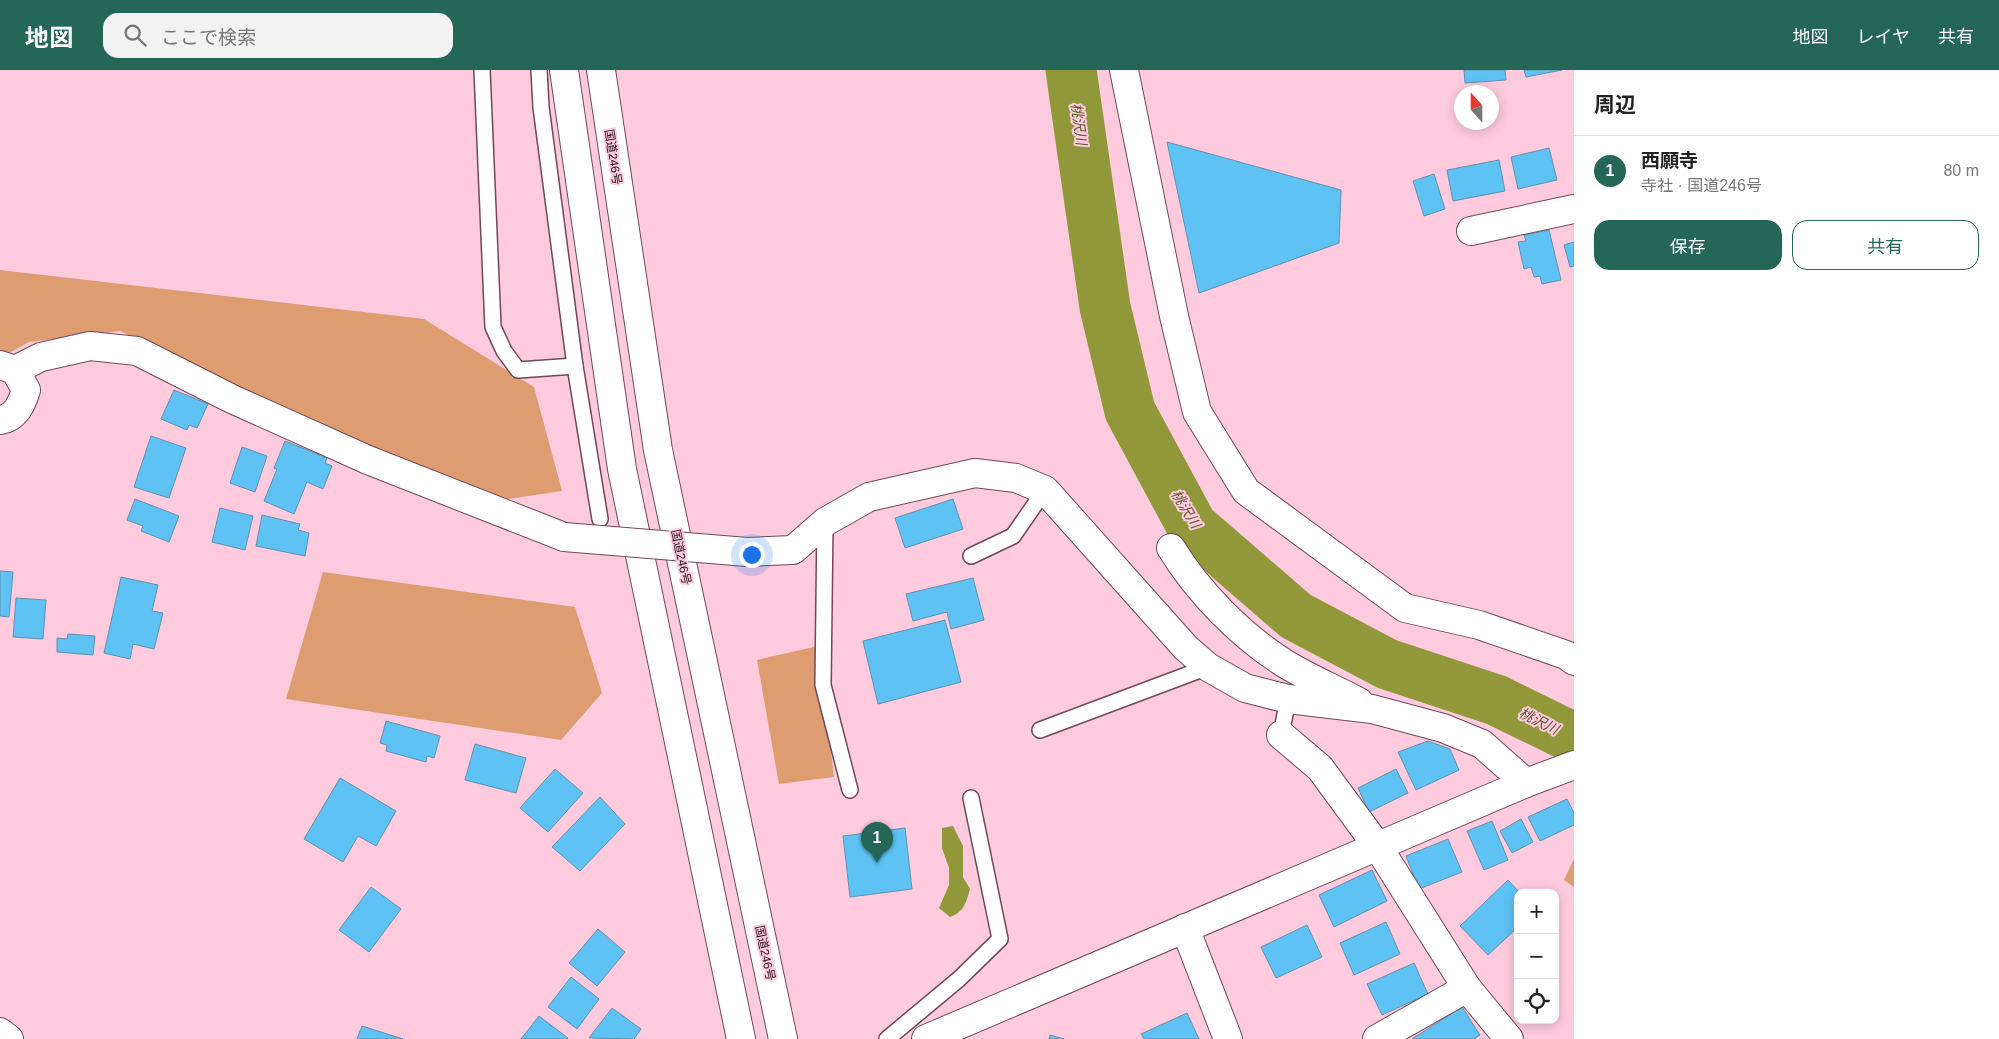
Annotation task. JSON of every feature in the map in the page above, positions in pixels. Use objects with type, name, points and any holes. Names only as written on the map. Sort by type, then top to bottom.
[{"type":"main road","points":[[564,70],[622,469],[741,1039]]},
{"type":"main road","name":"国道246号","points":[[601,70],[658,450],[784,1039]]},
{"type":"main road","points":[[1124,70],[1174,316],[1197,412],[1246,491],[1405,608],[1479,625],[1566,655],[1574,661]]},
{"type":"main road","points":[[1471,231],[1574,209]]},
{"type":"main road","points":[[0,420],[4,420],[20,408],[26,390],[8,367],[41,357],[90,346],[138,351],[232,399],[368,460],[564,537],[747,552],[793,550],[825,522],[869,497],[975,473],[1016,478],[1045,490],[1186,648],[1208,667],[1245,688],[1288,699],[1372,709],[1443,728],[1482,744],[1536,779]]},
{"type":"main road","points":[[1171,548],[1180,563],[1214,603],[1250,637],[1284,663],[1372,709]]},
{"type":"main road","points":[[1281,735],[1320,768],[1378,848],[1467,988],[1508,1039]]},
{"type":"main road","points":[[926,1039],[1378,848],[1536,779],[1574,765]]},
{"type":"main road","points":[[1185,928],[1228,1039]]},
{"type":"main road","points":[[1377,1039],[1467,988]]},
{"type":"main road","points":[[0,1032],[10,1039]]},
{"type":"lane","points":[[482,70],[493,327],[504,351],[518,370],[576,366]]},
{"type":"lane","points":[[539,70],[541,107],[576,366],[600,519]]},
{"type":"lane","points":[[971,556],[1013,536],[1045,490]]},
{"type":"lane","points":[[825,522],[823,685],[850,790]]},
{"type":"lane","points":[[1040,730],[1208,667]]},
{"type":"lane","points":[[1281,735],[1288,699]]},
{"type":"lane","points":[[887,1039],[959,979],[1000,939],[972,798]]},
{"type":"shaded area","points":[[0,270],[424,319],[534,387],[562,491],[487,502],[120,331],[29,342],[0,358]]},
{"type":"shaded area","points":[[323,572],[575,607],[602,693],[561,740],[286,699]]},
{"type":"shaded area","points":[[818,646],[834,777],[779,784],[757,660]]},
{"type":"shaded area","points":[[953,826],[963,846],[963,877],[970,889],[966,903],[961,910],[950,917],[939,908],[949,885],[949,868],[942,848],[942,828]]},
{"type":"shaded area","points":[[1574,859],[1574,887],[1564,880]]},
{"type":"building","points":[[1464,70],[1505,70],[1506,80],[1465,83]]},
{"type":"building","points":[[1524,70],[1562,70],[1526,77]]},
{"type":"building","points":[[1167,142],[1341,190],[1339,243],[1199,293]]},
{"type":"building","points":[[1549,148],[1557,180],[1518,189],[1511,157]]},
{"type":"building","points":[[1499,160],[1505,191],[1453,201],[1447,170]]},
{"type":"building","points":[[1434,174],[1445,209],[1424,216],[1413,181]]},
{"type":"building","points":[[1549,230],[1561,280],[1542,284],[1540,276],[1534,277],[1531,267],[1524,269],[1518,242],[1526,241],[1524,235]]},
{"type":"building","points":[[1574,242],[1574,266],[1570,267],[1564,245]]},
{"type":"building","points":[[174,390],[208,404],[197,428],[189,425],[187,430],[161,419]]},
{"type":"building","points":[[151,436],[186,448],[169,498],[134,487]]},
{"type":"building","points":[[285,441],[327,458],[325,463],[332,466],[323,489],[307,482],[294,514],[264,501],[277,469],[274,468]]},
{"type":"building","points":[[242,447],[267,456],[255,492],[230,483]]},
{"type":"building","points":[[135,499],[179,516],[169,542],[141,531],[143,526],[127,520]]},
{"type":"building","points":[[953,499],[963,529],[905,548],[895,518]]},
{"type":"building","points":[[220,508],[253,516],[245,550],[212,542]]},
{"type":"building","points":[[262,515],[300,524],[298,530],[309,533],[305,556],[256,546]]},
{"type":"building","points":[[0,571],[13,572],[9,617],[0,616]]},
{"type":"building","points":[[121,577],[158,585],[152,611],[163,613],[154,649],[133,644],[130,659],[104,653]]},
{"type":"building","points":[[973,578],[984,620],[951,629],[947,612],[913,621],[906,594]]},
{"type":"building","points":[[16,598],[46,600],[43,639],[13,637]]},
{"type":"building","points":[[945,620],[961,682],[878,704],[863,641]]},
{"type":"building","points":[[68,634],[95,636],[93,655],[57,652],[57,638],[67,639]]},
{"type":"building","points":[[386,721],[440,736],[434,758],[427,756],[426,762],[386,751],[387,745],[380,743]]},
{"type":"building","points":[[1428,741],[1450,749],[1459,770],[1416,790],[1398,752]]},
{"type":"building","points":[[475,744],[526,758],[516,793],[465,780]]},
{"type":"building","points":[[555,769],[583,793],[548,832],[520,808]]},
{"type":"building","points":[[1396,769],[1408,793],[1369,812],[1358,788]]},
{"type":"building","points":[[340,778],[396,811],[376,846],[358,836],[343,862],[304,839]]},
{"type":"building","points":[[600,797],[625,824],[580,871],[552,847]]},
{"type":"building","points":[[1567,799],[1574,813],[1574,825],[1540,841],[1528,817]]},
{"type":"building","points":[[1521,819],[1533,842],[1512,853],[1500,831]]},
{"type":"building","points":[[1492,821],[1508,860],[1484,870],[1467,831]]},
{"type":"building","points":[[905,828],[912,889],[850,897],[843,836]]},
{"type":"building","points":[[1448,839],[1462,872],[1419,889],[1406,856]]},
{"type":"building","points":[[1372,870],[1387,901],[1334,927],[1319,895]]},
{"type":"building","points":[[1508,880],[1516,889],[1514,889],[1514,931],[1488,955],[1460,926]]},
{"type":"building","points":[[371,887],[401,909],[369,952],[339,930]]},
{"type":"building","points":[[1386,922],[1400,954],[1354,975],[1340,943]]},
{"type":"building","points":[[1307,925],[1322,957],[1276,978],[1261,947]]},
{"type":"building","points":[[598,929],[625,952],[597,986],[569,963]]},
{"type":"building","points":[[1414,963],[1428,994],[1382,1015],[1367,984]]},
{"type":"building","points":[[571,977],[599,999],[577,1029],[548,1007]]},
{"type":"building","points":[[1462,1007],[1480,1035],[1474,1039],[1412,1039]]},
{"type":"building","points":[[612,1008],[641,1029],[634,1039],[589,1038]]},
{"type":"building","points":[[1187,1013],[1199,1039],[1144,1039],[1141,1034]]},
{"type":"building","points":[[539,1016],[568,1038],[521,1039]]},
{"type":"building","points":[[362,1026],[403,1039],[357,1039]]},
{"type":"building","points":[[1050,1035],[1064,1039],[1049,1039]]},
{"type":"waterway","name":"桃沢川","points":[[1071,70],[1105,307],[1130,411],[1192,526],[1296,616],[1387,664],[1496,700],[1574,738]]},
{"type":"place","name":"西願寺","points":[[877,863]]}]
